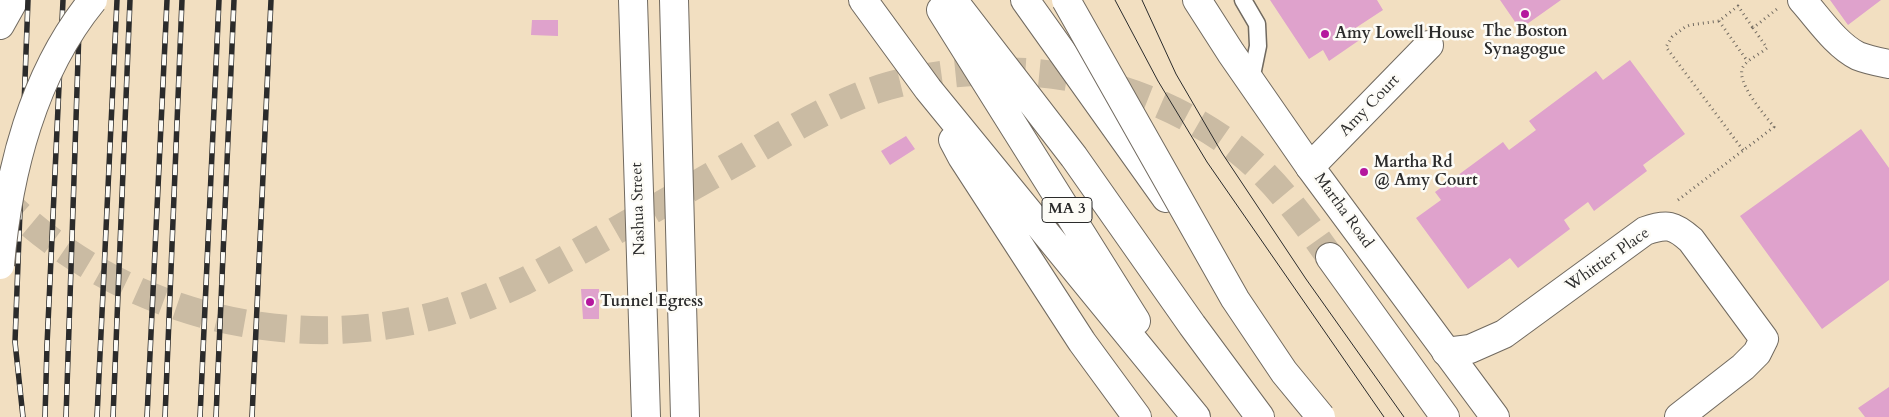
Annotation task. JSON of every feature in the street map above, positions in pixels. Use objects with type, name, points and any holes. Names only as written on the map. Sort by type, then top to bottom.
[{"type":"main road","points":[[0,25],[14,0]]},
{"type":"main road","points":[[0,265],[10,190],[33,109],[54,61],[93,0]]},
{"type":"main road","name":"Nashua Street","points":[[633,0],[646,417]]},
{"type":"main road","points":[[674,0],[685,417]]},
{"type":"main road","points":[[863,0],[928,89],[1196,417]]},
{"type":"main road","name":"MA 3","points":[[935,0],[1131,313],[1201,417]]},
{"type":"main road","points":[[953,0],[1053,128],[1192,325],[1260,417]]},
{"type":"main road","points":[[1025,0],[1274,352],[1326,417]]},
{"type":"main road","points":[[1066,0],[1236,299],[1284,372],[1320,417]]},
{"type":"main road","name":"Martha Road","points":[[1197,0],[1310,167],[1495,417]]},
{"type":"main road","points":[[1792,3],[1854,54],[1889,64]]},
{"type":"main road","name":"Amy Court","points":[[1310,167],[1429,45]]},
{"type":"main road","points":[[928,89],[962,157],[1082,342],[1137,417]]},
{"type":"main road","name":"Whittier Place","points":[[1446,352],[1470,349],[1504,334],[1645,232],[1668,225],[1680,230],[1692,240],[1764,339],[1757,353],[1743,367],[1679,417]]},
{"type":"main road","points":[[1330,257],[1445,417]]},
{"type":"lane","points":[[1243,0],[1257,24],[1258,46],[1251,80]]},
{"type":"path","points":[[1753,28],[1792,3]]},
{"type":"path","points":[[1671,205],[1743,151],[1774,127],[1744,86],[1742,80],[1744,66],[1768,48],[1738,6],[1719,21],[1684,27],[1672,37],[1666,47],[1743,151]]},
{"type":"path","points":[[1719,21],[1748,62]]},
{"type":"building","name":"Amy Lowell House","points":[[1270,0],[1377,0],[1383,10],[1354,29],[1361,39],[1329,61],[1323,50],[1309,59]]},
{"type":"building","name":"The Boston Synagogue","points":[[1500,0],[1561,0],[1520,29]]},
{"type":"building","points":[[1830,0],[1881,0],[1848,25]]},
{"type":"building","points":[[532,20],[558,20],[558,36],[531,35]]},
{"type":"building","points":[[1630,60],[1685,134],[1643,165],[1647,171],[1594,211],[1588,202],[1564,220],[1570,229],[1518,268],[1510,258],[1468,289],[1416,218],[1441,200],[1435,192],[1503,142],[1509,150],[1536,130],[1529,121],[1596,71],[1603,80]]},
{"type":"building","points":[[1861,129],[1889,168],[1889,280],[1822,329],[1740,216]]},
{"type":"building","points":[[906,136],[915,149],[890,165],[881,151]]},
{"type":"building","name":"Tunnel Egress","points":[[581,289],[599,289],[599,319],[583,319]]},
{"type":"building","points":[[1889,387],[1889,417],[1865,417],[1858,408]]},
{"type":"tunnel","points":[[0,196],[45,236],[94,269],[148,295],[204,314],[262,326],[322,330],[381,326],[451,311],[525,281],[607,236],[795,127],[832,108],[870,92],[933,76],[979,72],[1026,72],[1072,78],[1117,89],[1161,105],[1202,126],[1240,152],[1265,175],[1299,215],[1330,257]]},
{"type":"tram line","points":[[1115,0],[1158,81],[1207,162],[1384,417]]},
{"type":"tram line","points":[[1142,0],[1176,74],[1222,153],[1306,279],[1404,417]]},
{"type":"railway","points":[[23,417],[15,342],[28,0]]},
{"type":"railway","points":[[45,417],[63,0]]},
{"type":"railway","points":[[66,417],[80,0]]},
{"type":"railway","points":[[97,417],[117,0]]},
{"type":"railway","points":[[113,417],[130,0]]},
{"type":"railway","points":[[147,417],[167,0]]},
{"type":"railway","points":[[165,417],[182,0]]},
{"type":"railway","points":[[200,417],[219,0]]},
{"type":"railway","points":[[216,417],[234,0]]},
{"type":"railway","points":[[252,417],[271,0]]},
{"type":"place","name":"The Boston Synagogue","points":[[1525,14]]},
{"type":"place","name":"Amy Lowell House","points":[[1325,34]]},
{"type":"place","name":"Martha Rd @ Amy Court","points":[[1364,172]]},
{"type":"place","name":"Tunnel Egress","points":[[590,302]]}]
